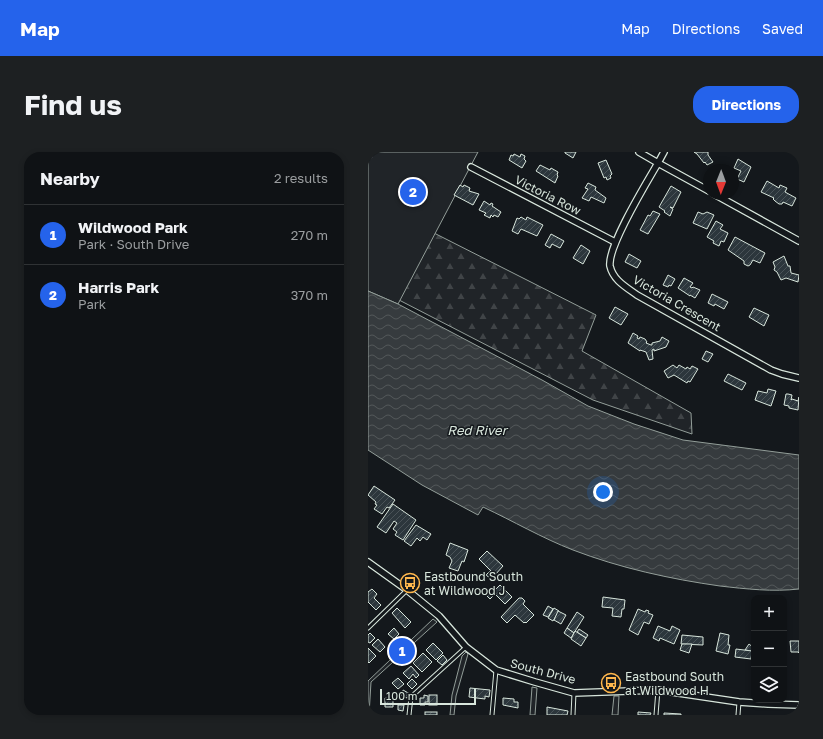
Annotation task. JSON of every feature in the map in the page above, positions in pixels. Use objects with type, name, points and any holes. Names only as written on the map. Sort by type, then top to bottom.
[{"type":"street","points":[[639,152],[703,188]]},
{"type":"street","name":"Victoria Crescent","points":[[664,152],[615,242],[611,253],[610,267],[618,280],[637,295],[771,370],[799,378]]},
{"type":"street","name":"Victoria Row","points":[[471,167],[615,242]]},
{"type":"street","points":[[725,200],[799,241]]},
{"type":"street","name":"South Drive","points":[[368,562],[407,590],[439,616],[466,647],[496,670],[574,693],[658,690],[739,702],[799,705]]},
{"type":"lane","points":[[368,628],[407,590]]},
{"type":"lane","points":[[409,715],[411,697],[466,647]]},
{"type":"lane","points":[[492,715],[496,670]]},
{"type":"lane","points":[[656,715],[658,690]]},
{"type":"lane","points":[[573,715],[574,693]]},
{"type":"lane","points":[[738,715],[739,702]]},
{"type":"green space","points":[[368,152],[434,233],[596,315],[582,351],[691,413],[692,434],[593,400],[368,284]]},
{"type":"green space","points":[[368,152],[478,152],[398,304],[368,291]]},
{"type":"green space","points":[[433,619],[437,622],[371,682],[368,715],[368,681]]},
{"type":"green space","points":[[466,652],[468,654],[456,696],[454,715],[450,715],[452,695],[462,656]]},
{"type":"green space","points":[[532,687],[537,688],[535,715],[530,715]]},
{"type":"green space","points":[[614,696],[619,696],[618,715],[612,715]]},
{"type":"water","name":"Red River","points":[[368,291],[398,304],[588,406],[634,424],[683,440],[799,455],[799,589],[760,590],[701,583],[645,572],[609,562],[573,550],[550,540],[483,507],[478,515],[422,485],[368,450]]},
{"type":"building","points":[[565,152],[576,152],[573,158]]},
{"type":"building","points":[[694,152],[708,152],[708,155],[713,162],[709,164],[704,163]]},
{"type":"building","points":[[514,154],[520,157],[521,154],[525,156],[524,159],[526,161],[522,168],[509,160],[511,155],[513,156]]},
{"type":"building","points":[[738,159],[751,167],[744,182],[739,180],[741,171],[739,170],[739,164],[736,164]]},
{"type":"building","points":[[606,160],[612,174],[610,176],[611,178],[607,180],[606,177],[604,178],[598,163]]},
{"type":"building","points":[[540,165],[558,172],[555,183],[536,171]]},
{"type":"building","points":[[767,181],[779,188],[780,185],[787,188],[785,192],[796,198],[792,206],[783,202],[782,204],[779,204],[773,199],[774,198],[761,192]]},
{"type":"building","points":[[588,183],[596,187],[595,190],[606,198],[604,203],[591,197],[589,201],[582,198],[588,189],[585,188]]},
{"type":"building","points":[[460,185],[463,187],[464,185],[470,188],[469,191],[479,194],[473,205],[454,195]]},
{"type":"building","points":[[671,186],[681,192],[673,208],[670,207],[673,209],[670,216],[659,207]]},
{"type":"building","points":[[484,201],[490,205],[491,203],[493,204],[492,206],[501,212],[498,217],[494,215],[493,217],[491,215],[490,218],[484,215],[486,213],[479,210]]},
{"type":"building","points":[[653,211],[660,214],[648,234],[640,230],[648,215],[650,216]]},
{"type":"building","points":[[698,212],[703,214],[707,212],[714,215],[707,229],[693,223]]},
{"type":"building","points":[[521,217],[526,220],[527,217],[543,225],[537,236],[521,229],[518,234],[512,231],[517,218],[519,219]]},
{"type":"building","points":[[716,221],[723,225],[720,229],[728,233],[724,242],[721,241],[719,246],[707,237]]},
{"type":"building","points":[[551,234],[564,241],[560,248],[552,244],[550,248],[545,245]]},
{"type":"building","points":[[735,237],[765,253],[760,263],[753,260],[748,266],[744,264],[744,261],[728,250]]},
{"type":"building","points":[[581,245],[590,251],[583,264],[573,258]]},
{"type":"building","points":[[629,254],[641,261],[637,268],[625,262]]},
{"type":"building","points":[[784,256],[788,266],[790,266],[791,273],[799,275],[798,282],[786,278],[781,280],[777,272],[774,270],[775,267],[773,262]]},
{"type":"building","points":[[668,275],[675,279],[671,286],[669,285],[668,287],[663,285]]},
{"type":"building","points":[[684,278],[693,283],[690,287],[700,290],[695,298],[678,288]]},
{"type":"building","points":[[712,294],[728,302],[724,309],[715,304],[714,306],[708,303]]},
{"type":"building","points":[[615,307],[628,314],[621,325],[609,318]]},
{"type":"building","points":[[754,308],[769,315],[764,326],[749,317]]},
{"type":"building","points":[[633,333],[638,336],[637,338],[639,339],[640,337],[645,339],[647,342],[646,343],[651,345],[652,343],[660,341],[662,337],[669,341],[666,347],[654,351],[654,349],[652,350],[653,359],[649,360],[646,352],[640,351],[628,343]]},
{"type":"building","points":[[706,351],[713,354],[708,362],[702,359]]},
{"type":"building","points":[[673,365],[677,368],[679,365],[686,369],[687,367],[690,369],[692,366],[698,369],[690,382],[688,381],[687,383],[674,375],[668,378],[664,371]]},
{"type":"building","points":[[728,374],[746,383],[742,390],[724,381]]},
{"type":"building","points":[[768,389],[776,391],[771,406],[755,400],[758,391],[767,393]]},
{"type":"building","points":[[786,394],[792,395],[791,400],[798,401],[799,397],[798,410],[784,405]]},
{"type":"building","points":[[374,486],[395,500],[382,514],[374,509],[377,505],[375,504],[376,502],[368,495]]},
{"type":"building","points":[[393,504],[416,520],[403,540],[395,535],[397,532],[393,529],[397,523],[394,521],[386,533],[377,527]]},
{"type":"building","points":[[416,525],[431,534],[427,540],[423,537],[420,541],[417,538],[411,546],[404,541]]},
{"type":"building","points":[[450,543],[468,550],[464,562],[462,561],[458,571],[449,568],[452,561],[450,557],[446,555]]},
{"type":"building","points":[[487,551],[503,566],[495,575],[479,559]]},
{"type":"building","points":[[490,571],[495,575],[491,579],[486,575]]},
{"type":"building","points":[[500,585],[512,597],[505,604],[495,594],[493,596],[491,594]]},
{"type":"building","points":[[372,589],[377,594],[374,598],[381,605],[376,610],[368,602],[368,592]]},
{"type":"building","points":[[488,591],[493,596],[490,599],[485,594]]},
{"type":"building","points":[[603,597],[625,600],[621,617],[612,616],[613,608],[602,607]]},
{"type":"building","points":[[519,598],[522,598],[525,601],[523,604],[534,615],[526,623],[524,623],[515,615],[507,623],[501,617]]},
{"type":"building","points":[[548,606],[553,609],[548,617],[543,615]]},
{"type":"building","points":[[397,608],[411,622],[405,628],[392,613]]},
{"type":"building","points":[[554,608],[559,611],[553,621],[548,618]]},
{"type":"building","points":[[638,609],[645,612],[646,610],[649,611],[648,613],[653,615],[649,624],[644,622],[638,635],[629,630]]},
{"type":"building","points":[[558,611],[566,615],[561,624],[554,620]]},
{"type":"building","points":[[577,612],[584,617],[574,633],[567,628]]},
{"type":"building","points":[[658,626],[670,631],[672,626],[680,630],[674,644],[660,638],[659,641],[653,638]]},
{"type":"building","points":[[394,628],[399,634],[394,639],[388,634]]},
{"type":"building","points":[[567,628],[574,633],[571,638],[564,633]]},
{"type":"building","points":[[579,629],[588,635],[586,638],[577,632]]},
{"type":"building","points":[[575,631],[586,638],[581,646],[571,639]]},
{"type":"building","points":[[370,633],[375,638],[370,643],[368,642],[368,635]]},
{"type":"building","points":[[720,633],[729,635],[728,645],[730,645],[728,654],[716,651]]},
{"type":"building","points":[[682,635],[703,637],[703,645],[681,644]]},
{"type":"building","points":[[378,639],[385,647],[380,652],[372,645]]},
{"type":"building","points":[[790,641],[799,641],[799,653],[791,652]]},
{"type":"building","points":[[433,643],[443,653],[436,660],[426,650]]},
{"type":"building","points":[[682,644],[692,644],[689,653],[680,650]]},
{"type":"building","points":[[749,644],[751,646],[751,651],[745,650]]},
{"type":"building","points":[[368,648],[376,656],[369,663],[368,662]]},
{"type":"building","points":[[736,649],[751,651],[751,659],[735,657]]},
{"type":"building","points":[[423,653],[432,662],[422,672],[413,663]]},
{"type":"building","points":[[443,655],[447,660],[442,665],[437,661]]},
{"type":"building","points":[[411,666],[419,675],[416,678],[413,674],[409,679],[403,673]]},
{"type":"building","points":[[398,678],[404,684],[398,689],[392,683]]},
{"type":"building","points":[[412,679],[417,684],[412,689],[407,684]]},
{"type":"building","points":[[470,688],[490,690],[489,697],[485,696],[485,699],[469,697]]},
{"type":"building","points":[[403,690],[410,694],[407,698],[401,695]]},
{"type":"building","points":[[424,695],[428,696],[428,702],[425,702],[425,705],[420,705],[420,698],[424,698]]},
{"type":"building","points":[[429,695],[437,695],[437,705],[429,705]]},
{"type":"building","points":[[385,698],[393,699],[393,707],[385,707]]},
{"type":"building","points":[[503,698],[514,699],[514,702],[518,702],[518,708],[503,705]]},
{"type":"building","points":[[398,705],[404,705],[403,711],[398,710]]},
{"type":"building","points":[[547,707],[568,711],[567,715],[547,715]]},
{"type":"building","points":[[425,712],[437,712],[437,715],[425,715]]},
{"type":"building","points":[[638,712],[651,713],[650,715],[638,715]]},
{"type":"building","points":[[664,713],[681,714],[681,715],[664,715]]},
{"type":"place","name":"Harris Park","points":[[413,192]]},
{"type":"place","name":"Eastbound South at Wildwood J","points":[[410,583]]},
{"type":"place","name":"Wildwood Park","points":[[402,651]]},
{"type":"place","name":"Eastbound South at Wildwood H","points":[[611,683]]}]
